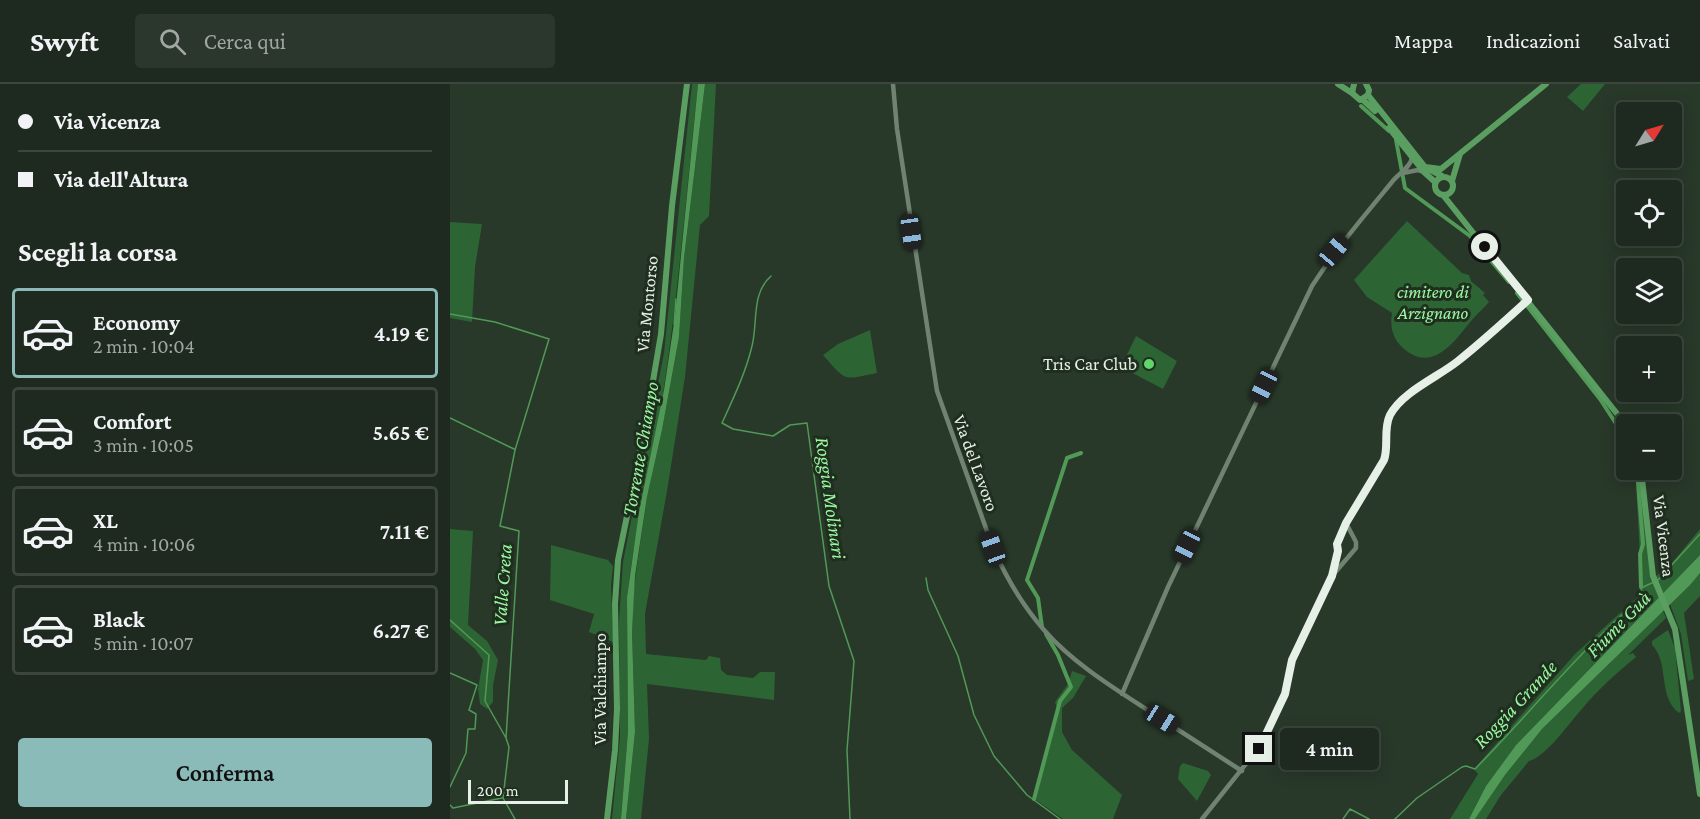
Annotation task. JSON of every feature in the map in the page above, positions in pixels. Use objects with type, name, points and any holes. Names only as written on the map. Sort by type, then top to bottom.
[{"type":"main road","name":"Via Montorso","points":[[618,560],[654,381],[661,334],[672,206],[687,84]]},
{"type":"main road","points":[[1366,84],[1369,90],[1368,95],[1435,182],[1436,190],[1456,210],[1617,414]]},
{"type":"main road","points":[[1425,170],[1441,169],[1546,84]]},
{"type":"main road","points":[[1341,85],[1353,86],[1355,98],[1362,99],[1372,107],[1412,158],[1425,170],[1452,181]]},
{"type":"main road","points":[[1362,99],[1368,95]]},
{"type":"main road","points":[[1435,182],[1444,176],[1461,154]]},
{"type":"main road","points":[[1456,210],[1450,197],[1452,181],[1461,154]]},
{"type":"main road","points":[[1443,195],[1451,192]]},
{"type":"main road","name":"Via Vicenza","points":[[1642,480],[1653,576],[1678,645],[1700,794]]},
{"type":"main road","name":"Via Valchiampo","points":[[607,819],[616,729],[615,604],[618,560]]},
{"type":"street","name":"Via del Lavoro","points":[[893,84],[898,140],[936,392],[993,548],[1015,591],[1043,629],[1072,657],[1122,694],[1242,771]]},
{"type":"street","points":[[1122,694],[1168,587],[1312,286],[1334,251],[1398,175],[1407,168],[1412,158]]},
{"type":"street","points":[[1398,175],[1425,170]]},
{"type":"street","points":[[1202,819],[1261,745],[1278,710],[1286,689],[1292,660],[1332,576],[1338,551],[1337,544],[1346,523],[1384,460],[1387,421],[1397,405],[1460,360],[1528,300]]},
{"type":"street","points":[[1332,576],[1357,546],[1346,523]]},
{"type":"street","points":[[1340,538],[1352,537]]},
{"type":"street","points":[[1338,551],[1343,555],[1349,555]]},
{"type":"green space","points":[[692,84],[698,84],[669,349],[660,413],[627,597],[628,731],[621,819],[612,819],[620,737],[619,621],[623,562],[664,353]]},
{"type":"green space","points":[[705,84],[716,84],[709,216],[700,225],[685,377],[645,614],[646,654],[706,660],[709,656],[720,658],[721,670],[727,675],[753,678],[760,672],[775,672],[774,700],[647,684],[649,739],[641,819],[626,819],[635,732],[632,632],[634,587],[647,497],[679,337],[684,258]]},
{"type":"green space","points":[[1581,84],[1605,84],[1583,111],[1567,97]]},
{"type":"green space","name":"cimitero di Arzignano","points":[[1407,221],[1462,273],[1469,275],[1471,281],[1485,293],[1483,295],[1489,302],[1450,346],[1433,356],[1423,358],[1403,348],[1393,332],[1392,313],[1367,297],[1354,280]]},
{"type":"green space","points":[[450,222],[482,224],[475,267],[472,322],[450,318]]},
{"type":"green space","points":[[870,330],[877,373],[846,377],[823,355],[838,344]]},
{"type":"green space","name":"Tris Car Club","points":[[1136,336],[1177,361],[1163,389],[1121,367]]},
{"type":"green space","points":[[1636,483],[1640,484],[1651,580],[1672,563],[1700,529],[1700,555],[1516,745],[1486,786],[1469,819],[1450,819],[1478,774],[1474,769],[1575,654],[1642,593]]},
{"type":"green space","points":[[450,529],[473,531],[468,625],[487,641],[498,660],[493,685],[493,702],[487,709],[480,704],[478,689],[483,660],[475,649],[450,627]]},
{"type":"green space","points":[[551,545],[608,560],[613,566],[611,585],[613,642],[589,632],[594,614],[550,600]]},
{"type":"green space","points":[[1700,573],[1700,596],[1684,613],[1694,679],[1688,681],[1681,634],[1670,604]]},
{"type":"green space","points":[[1663,611],[1666,618],[1628,655],[1633,653],[1636,657],[1594,695],[1543,753],[1529,761],[1501,795],[1486,819],[1475,819],[1505,775],[1542,729]]},
{"type":"green space","points":[[1668,630],[1675,648],[1681,711],[1679,713],[1668,698],[1661,661],[1652,645],[1652,641]]},
{"type":"green space","points":[[1072,671],[1086,676],[1073,698],[1062,708],[1062,732],[1072,750],[1122,795],[1113,819],[1063,819],[1033,798],[1057,708],[1055,702],[1068,684]]},
{"type":"green space","points":[[1183,763],[1208,771],[1211,775],[1197,801],[1178,779],[1180,766]]},
{"type":"shaded area","points":[[698,84],[705,84],[684,258],[679,337],[647,497],[635,576],[632,632],[635,732],[626,819],[621,819],[628,731],[627,597],[639,512],[664,390],[675,316]]},
{"type":"shaded area","points":[[1700,555],[1700,573],[1690,585],[1542,729],[1505,775],[1475,819],[1469,819],[1486,786],[1516,745]]},
{"type":"waterway","name":"Roggia Grande","points":[[1361,106],[1389,131]]},
{"type":"waterway","name":"Roggia Grande","points":[[1396,140],[1405,188],[1470,236],[1509,282]]},
{"type":"waterway","name":"Roggia Molinari","points":[[771,276],[760,291],[749,356],[722,423],[733,429],[773,436],[790,425],[807,423],[829,586],[854,661],[847,750],[850,819]]},
{"type":"waterway","name":"Roggia Grande","points":[[1517,293],[1600,399],[1616,424]]},
{"type":"waterway","name":"Torrente Chiampo","points":[[674,324],[676,299]]},
{"type":"waterway","name":"Valle Creta","points":[[450,314],[495,322],[549,339],[515,450],[500,526],[519,531],[506,738]]},
{"type":"waterway","name":"Valle Creta","points":[[450,418],[514,449]]},
{"type":"waterway","points":[[1042,627],[1038,598],[1027,580],[1067,458],[1081,453]]},
{"type":"waterway","name":"Roggia Grande","points":[[1638,480],[1643,544],[1640,554],[1641,587]]},
{"type":"waterway","points":[[1658,580],[1700,534]]},
{"type":"waterway","points":[[926,578],[928,590],[958,656],[974,715],[994,756],[1027,795],[1060,819]]},
{"type":"waterway","name":"Roggia Grande","points":[[1395,819],[1417,798],[1462,767],[1475,769],[1577,660],[1642,597],[1641,588],[1654,582]]},
{"type":"waterway","points":[[450,620],[489,655],[485,701],[509,747],[503,798],[515,819]]},
{"type":"waterway","points":[[1034,799],[1060,701],[1071,687],[1058,655],[1046,634]]},
{"type":"waterway","points":[[450,673],[477,685],[469,710],[476,714],[475,729],[468,729],[466,753],[450,787]]},
{"type":"waterway","points":[[450,805],[453,808],[502,798]]},
{"type":"waterway","name":"Roggia Grande","points":[[1343,819],[1350,809],[1369,819]]},
{"type":"place","name":"Tris Car Club","points":[[1149,364]]},
{"type":"route","points":[[1259,749],[1285,694],[1289,667],[1332,576],[1337,560],[1337,544],[1346,523],[1362,492],[1384,460],[1386,427],[1391,412],[1405,398],[1460,360],[1528,300],[1485,247]]},
{"type":"water label","name":"Fiume Guà","points":[[1618,624]]}]
